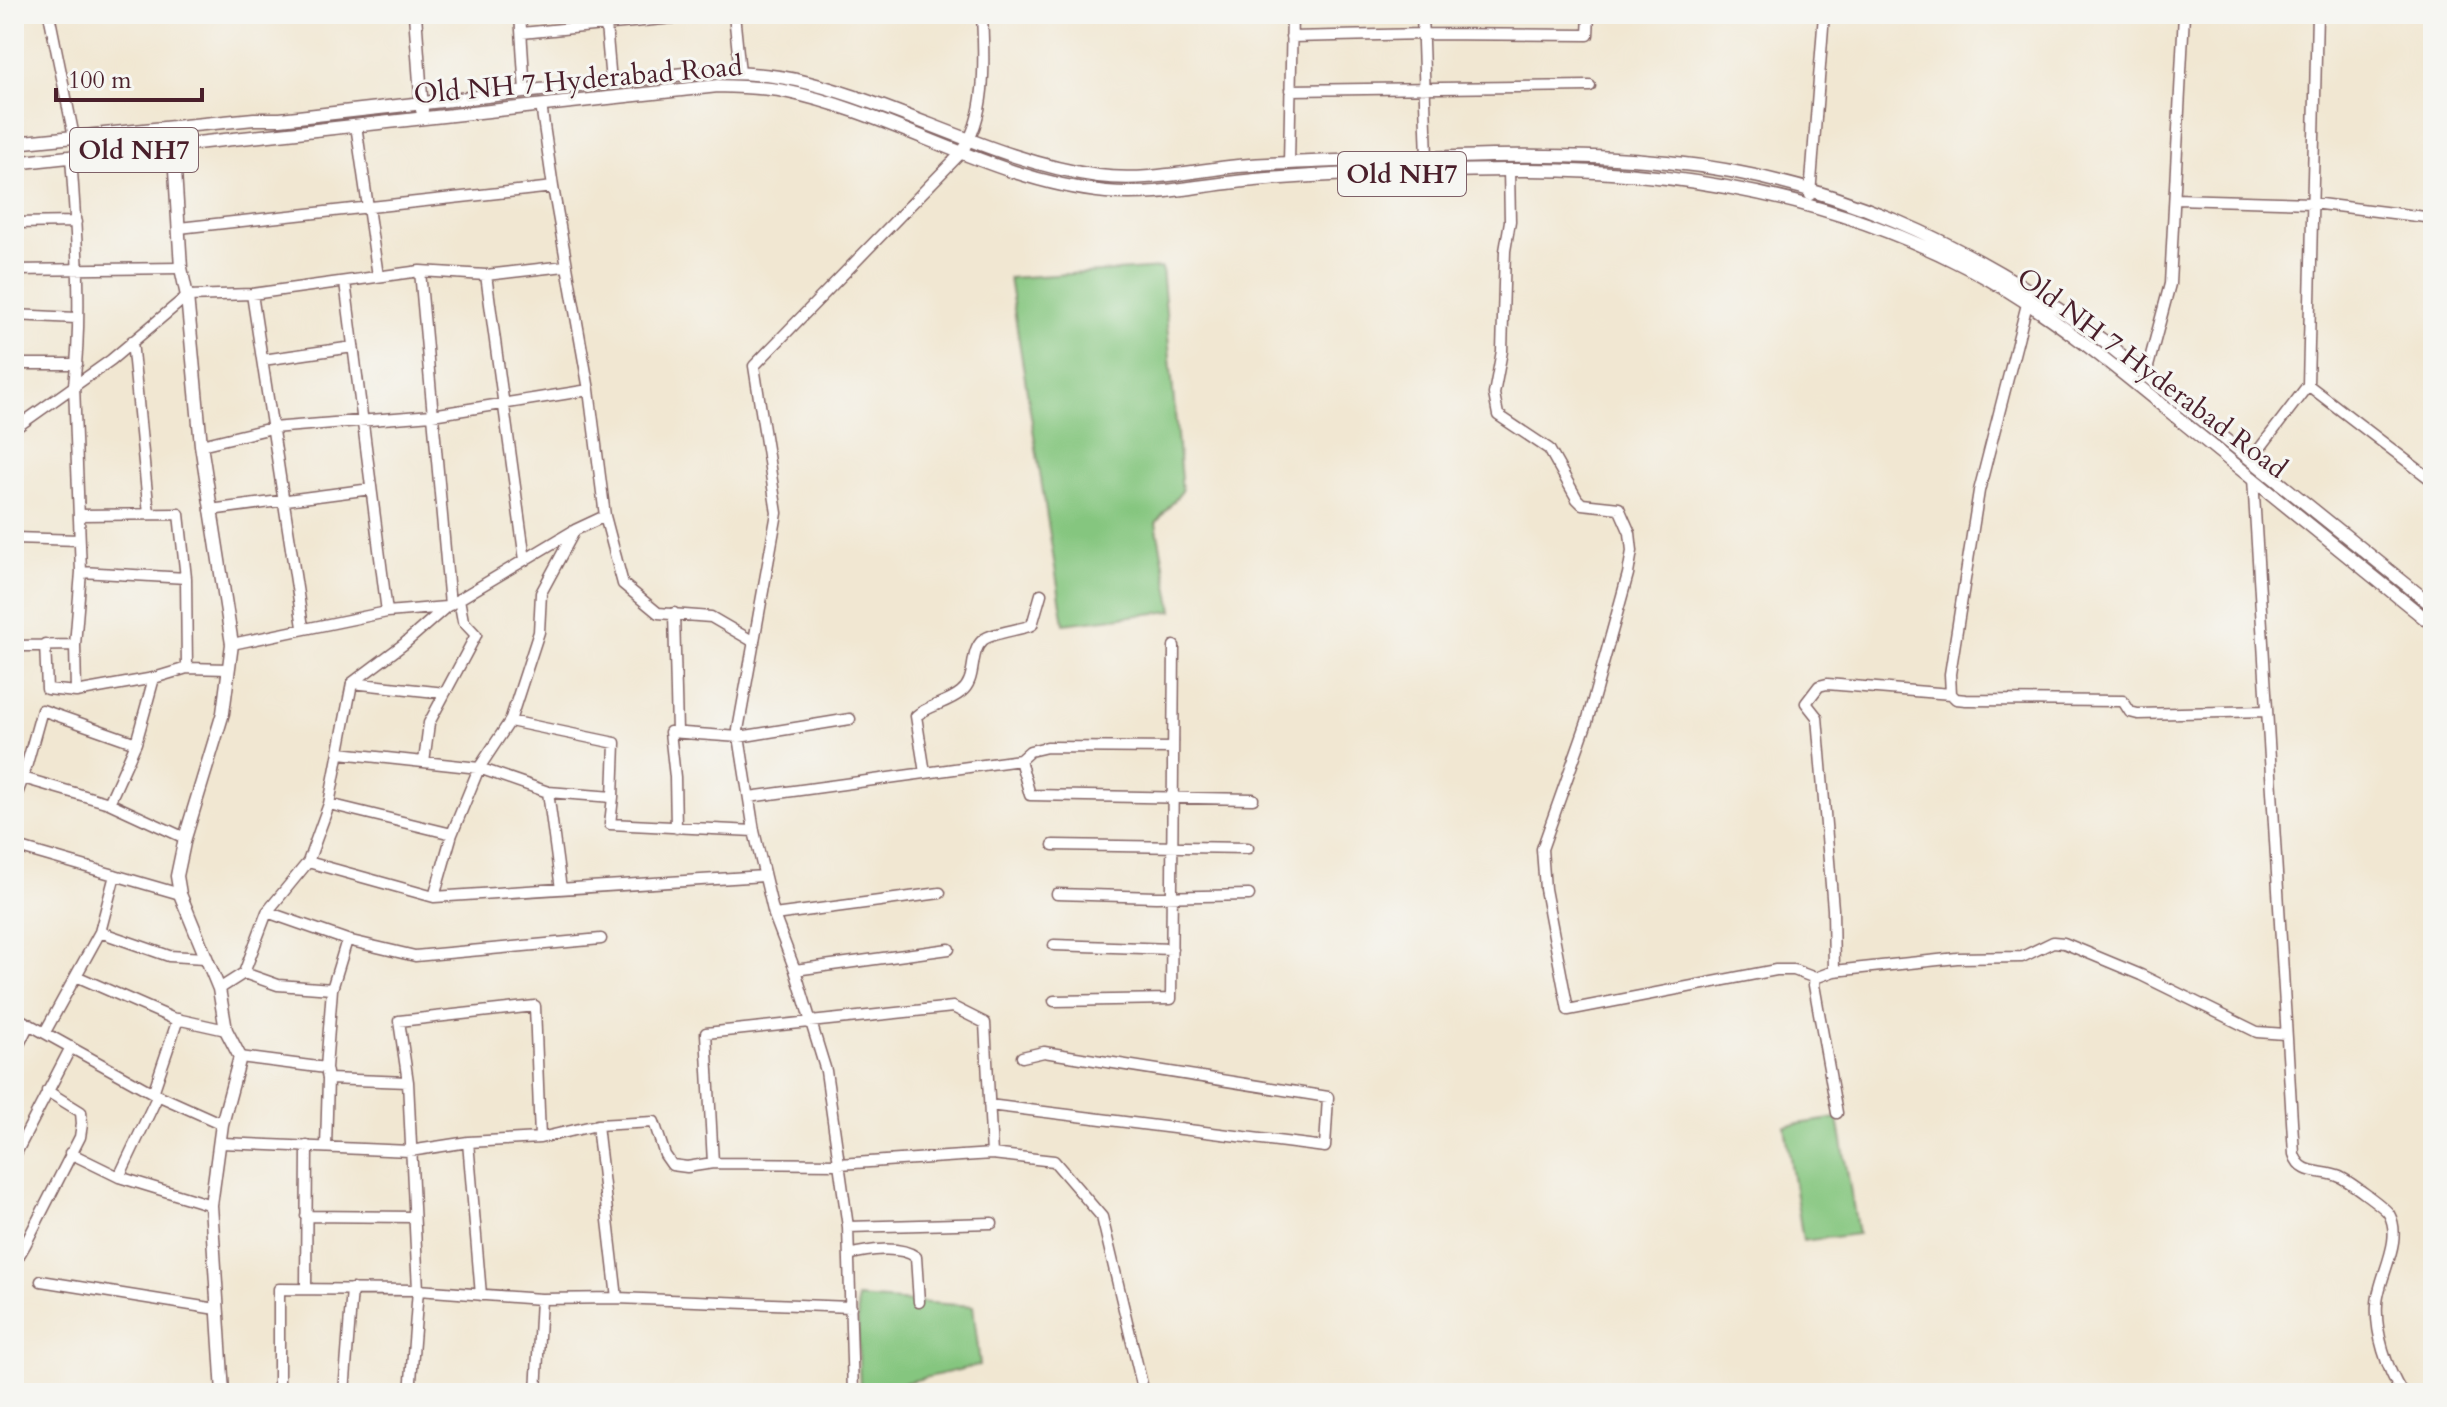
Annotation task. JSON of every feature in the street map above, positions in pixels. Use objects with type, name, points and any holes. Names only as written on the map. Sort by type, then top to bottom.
[{"type":"main road","points":[[415,14],[423,117]]},
{"type":"main road","name":"Old NH 7 Hyderabad Road","points":[[14,143],[684,74],[740,73],[819,86],[970,140],[1052,166],[1101,176],[1136,178],[1289,163],[1570,156],[1672,162],[1725,171],[1811,190],[1873,211],[1936,237],[1995,268],[2055,305],[2146,374],[2433,606]]},
{"type":"main road","name":"Old NH 7 Hyderabad Road","points":[[14,163],[689,89],[749,87],[783,91],[822,101],[1034,178],[1102,192],[1128,194],[1266,179],[1509,170],[1666,177],[1768,193],[1808,204],[1917,244],[1971,270],[2027,304],[2141,388],[2433,625]]},
{"type":"main road","points":[[173,127],[181,268],[187,296],[201,445],[232,644],[223,713],[185,838],[177,876],[180,894],[219,989],[226,1030],[240,1057],[222,1124],[211,1205],[223,1393]]},
{"type":"street","points":[[49,14],[74,137]]},
{"type":"street","points":[[520,14],[525,92]]},
{"type":"street","points":[[522,33],[606,20],[713,14]]},
{"type":"street","points":[[734,14],[740,73]]},
{"type":"street","points":[[853,1393],[848,1227],[826,1071],[795,970],[774,915],[754,831],[738,730],[777,513],[754,366],[961,153],[970,140],[985,72],[982,14]]},
{"type":"street","points":[[1289,163],[1292,14]]},
{"type":"street","points":[[1422,14],[1427,158]]},
{"type":"street","points":[[1291,37],[1588,35],[1589,14]]},
{"type":"street","points":[[1808,204],[1824,14]]},
{"type":"street","points":[[2146,374],[2170,284],[2184,14]]},
{"type":"street","points":[[2251,460],[2308,385],[2317,14]]},
{"type":"street","points":[[606,20],[611,82]]},
{"type":"street","points":[[1290,90],[1590,86]]},
{"type":"street","points":[[541,105],[565,266],[589,390],[605,516],[623,584],[658,613],[711,617],[754,642]]},
{"type":"street","points":[[356,125],[378,276]]},
{"type":"street","points":[[71,157],[76,222],[77,364],[74,385],[81,572],[75,645],[76,692]]},
{"type":"street","points":[[1509,170],[1510,221],[1505,251],[1502,351],[1494,394],[1498,415],[1549,449],[1582,504],[1619,508],[1630,533],[1632,551],[1619,612],[1587,722],[1542,849],[1545,889],[1568,1010],[1776,970],[1794,970],[1815,978],[1834,971],[1957,958],[2022,957],[2045,944],[2064,943],[2161,984],[2257,1032],[2285,1034]]},
{"type":"street","points":[[179,228],[553,187]]},
{"type":"street","points":[[2175,199],[2312,203],[2433,218]]},
{"type":"street","points":[[14,223],[76,222]]},
{"type":"street","points":[[14,429],[111,360],[187,296],[252,294],[420,271],[486,275],[565,266]]},
{"type":"street","points":[[14,270],[181,268]]},
{"type":"street","points":[[420,271],[452,604],[476,635],[429,723],[424,762]]},
{"type":"street","points":[[486,275],[525,560]]},
{"type":"street","points":[[345,282],[387,612]]},
{"type":"street","points":[[252,294],[303,627]]},
{"type":"street","points":[[1951,694],[1950,674],[1979,491],[2027,304]]},
{"type":"street","points":[[14,315],[76,318]]},
{"type":"street","points":[[132,341],[149,514]]},
{"type":"street","points":[[263,360],[353,347]]},
{"type":"street","points":[[14,364],[77,364]]},
{"type":"street","points":[[2308,385],[2433,481]]},
{"type":"street","points":[[201,445],[272,428],[432,415],[589,390]]},
{"type":"street","points":[[2253,478],[2285,1034],[2296,1161],[2314,1173],[2332,1174],[2344,1179],[2353,1188],[2381,1204],[2389,1214],[2392,1243],[2377,1305],[2383,1348],[2402,1393]]},
{"type":"street","points":[[210,510],[371,489]]},
{"type":"street","points":[[80,515],[179,514],[186,578],[187,668]]},
{"type":"street","points":[[219,989],[244,973],[267,912],[308,862],[329,804],[352,683],[452,604],[575,530],[605,516]]},
{"type":"street","points":[[434,897],[452,834],[479,768],[510,721],[539,632],[541,593],[575,530]]},
{"type":"street","points":[[14,538],[79,540]]},
{"type":"street","points":[[81,572],[186,578]]},
{"type":"street","points":[[925,773],[916,716],[964,691],[973,676],[977,647],[985,638],[1016,632],[1032,625],[1041,594]]},
{"type":"street","points":[[232,644],[303,627],[452,604]]},
{"type":"street","points":[[674,613],[677,732]]},
{"type":"street","points":[[45,644],[47,689],[76,692],[154,678],[187,668],[228,669]]},
{"type":"street","points":[[14,646],[75,645]]},
{"type":"street","points":[[1054,1001],[1171,999],[1174,646]]},
{"type":"street","points":[[109,803],[136,743],[154,678]]},
{"type":"street","points":[[352,683],[445,693]]},
{"type":"street","points":[[1834,971],[1833,909],[1817,717],[1806,703],[1819,686],[1827,684],[1951,694],[1956,699],[1966,700],[2123,701],[2130,712],[2138,714],[2266,711]]},
{"type":"street","points":[[14,802],[42,710],[136,743]]},
{"type":"street","points":[[676,828],[670,732],[739,737],[850,719]]},
{"type":"street","points":[[510,721],[615,743],[610,824],[754,831]]},
{"type":"street","points":[[749,797],[1020,760],[1030,751],[1047,747],[1173,748]]},
{"type":"street","points":[[340,753],[479,768],[548,792],[613,797]]},
{"type":"street","points":[[1020,760],[1030,795],[1253,799]]},
{"type":"street","points":[[23,778],[109,803],[185,838]]},
{"type":"street","points":[[548,792],[561,889]]},
{"type":"street","points":[[329,804],[452,834]]},
{"type":"street","points":[[1053,845],[1248,848]]},
{"type":"street","points":[[14,846],[180,894]]},
{"type":"street","points":[[308,862],[434,897],[764,876]]},
{"type":"street","points":[[45,1032],[100,932],[115,875]]},
{"type":"street","points":[[774,915],[940,893]]},
{"type":"street","points":[[1057,894],[1172,897],[1249,895]]},
{"type":"street","points":[[267,912],[347,940],[415,956],[601,939]]},
{"type":"street","points":[[100,932],[169,956],[205,958]]},
{"type":"street","points":[[326,1147],[332,989],[347,940]]},
{"type":"street","points":[[1054,945],[1172,949]]},
{"type":"street","points":[[795,970],[949,949]]},
{"type":"street","points":[[244,973],[278,985],[332,989]]},
{"type":"street","points":[[76,976],[178,1019],[226,1030]]},
{"type":"street","points":[[1815,978],[1837,1113]]},
{"type":"street","points":[[410,1393],[418,1290],[408,1082],[399,1021],[535,1006],[540,1138]]},
{"type":"street","points":[[713,1163],[706,1033],[953,1007],[985,1023],[992,1154]]},
{"type":"street","points":[[14,1016],[155,1094],[222,1124]]},
{"type":"street","points":[[119,1177],[155,1094],[178,1019]]},
{"type":"street","points":[[14,1054],[29,1024]]},
{"type":"street","points":[[14,1157],[71,1047]]},
{"type":"street","points":[[989,1105],[1325,1147],[1328,1097],[1044,1052],[1022,1057]]},
{"type":"street","points":[[240,1057],[327,1074],[408,1082]]},
{"type":"street","points":[[14,1264],[19,1243],[80,1137],[81,1112],[47,1091]]},
{"type":"street","points":[[221,1143],[410,1151],[468,1142],[540,1138],[597,1125],[654,1122],[665,1155],[672,1165],[687,1167],[713,1163],[839,1164],[992,1154],[1054,1161],[1102,1217],[1144,1393]]},
{"type":"street","points":[[597,1125],[617,1298]]},
{"type":"street","points":[[468,1142],[481,1295]]},
{"type":"street","points":[[306,1289],[307,1146]]},
{"type":"street","points":[[70,1153],[119,1177],[211,1205]]},
{"type":"street","points":[[306,1216],[414,1217]]},
{"type":"street","points":[[848,1227],[992,1223]]},
{"type":"street","points":[[849,1255],[879,1251],[911,1253],[916,1257],[919,1302]]},
{"type":"street","points":[[41,1281],[216,1309]]},
{"type":"street","points":[[279,1393],[279,1289],[418,1290],[541,1299],[617,1298],[851,1307]]},
{"type":"street","points":[[344,1393],[352,1289]]},
{"type":"street","points":[[536,1393],[541,1299]]},
{"type":"green space","points":[[1162,268],[1182,491],[1156,523],[1173,611],[1064,624],[1009,278]]},
{"type":"green space","points":[[1838,1118],[1858,1234],[1803,1241],[1785,1126]]},
{"type":"green space","points":[[857,1298],[973,1306],[980,1365],[860,1393]]}]
